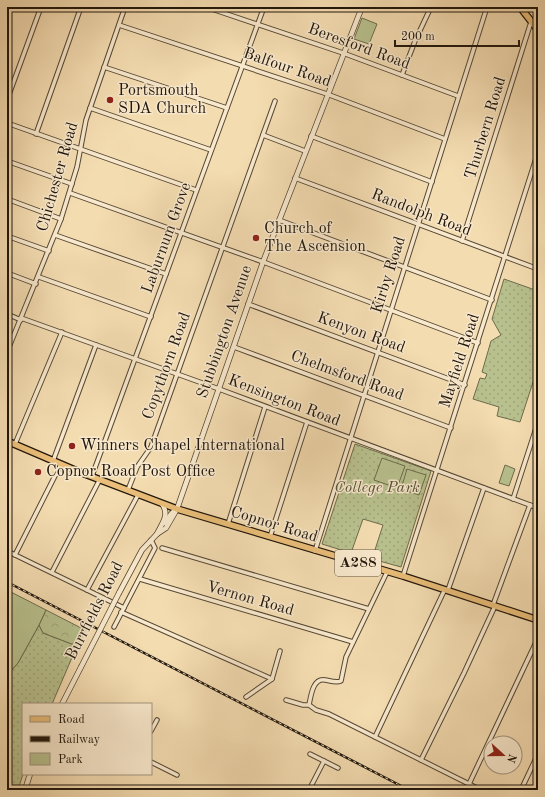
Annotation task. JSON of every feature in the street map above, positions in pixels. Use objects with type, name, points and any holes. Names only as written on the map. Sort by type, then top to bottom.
[{"type":"main road","points":[[520,7],[538,30]]},
{"type":"main road","name":"Copnor Road","points":[[7,441],[53,461],[162,504],[315,551],[403,576],[538,620]]},
{"type":"street","points":[[7,100],[41,7]]},
{"type":"street","points":[[36,134],[82,7]]},
{"type":"street","name":"Chichester Road","points":[[7,352],[62,218],[81,150],[86,120],[125,7]]},
{"type":"street","name":"Beresford Road","points":[[206,7],[343,53],[458,96]]},
{"type":"street","name":"Laburnum Grove","points":[[92,476],[264,7]]},
{"type":"street","points":[[350,7],[361,9]]},
{"type":"street","points":[[402,75],[430,7]]},
{"type":"street","name":"Kirby Road","points":[[315,551],[487,7]]},
{"type":"street","name":"Stubbington Avenue","points":[[177,509],[263,262],[361,9]]},
{"type":"street","name":"Thurbern Road","points":[[462,241],[532,21]]},
{"type":"street","name":"Balfour Road","points":[[119,25],[327,94],[445,139]]},
{"type":"street","points":[[104,67],[227,108]]},
{"type":"street","name":"Copythorn Road","points":[[128,490],[137,467],[151,447],[276,101]]},
{"type":"street","points":[[90,108],[211,150]]},
{"type":"street","points":[[7,123],[196,190]]},
{"type":"street","points":[[263,135],[305,152]]},
{"type":"street","points":[[311,136],[432,182]]},
{"type":"street","name":"Mayfield Road","points":[[403,576],[538,152]]},
{"type":"street","points":[[7,161],[72,184]]},
{"type":"street","name":"Randolph Road","points":[[295,178],[538,269]]},
{"type":"street","points":[[70,193],[181,232],[478,342]]},
{"type":"street","points":[[7,199],[62,218]]},
{"type":"street","points":[[279,220],[492,300]]},
{"type":"street","points":[[7,236],[49,251]]},
{"type":"street","points":[[55,236],[166,274]]},
{"type":"street","points":[[7,273],[36,284]]},
{"type":"street","points":[[39,277],[151,317]]},
{"type":"street","name":"Kenyon Road","points":[[248,304],[465,385]]},
{"type":"street","name":"Kensington Road","points":[[7,314],[177,373],[350,439],[538,508]]},
{"type":"street","points":[[15,444],[62,332]]},
{"type":"street","points":[[53,461],[96,345]]},
{"type":"street","name":"Chelmsford Road","points":[[234,347],[451,428]]},
{"type":"street","points":[[228,524],[265,406]]},
{"type":"street","points":[[270,537],[307,422]]},
{"type":"street","points":[[514,499],[538,422]]},
{"type":"street","points":[[15,555],[61,464]]},
{"type":"street","points":[[52,572],[100,479]]},
{"type":"street","points":[[375,737],[446,590],[484,488]]},
{"type":"street","points":[[87,590],[138,495]]},
{"type":"street","name":"Burrfields Road","points":[[157,534],[166,514],[165,508],[162,504]]},
{"type":"street","points":[[421,760],[477,647],[494,606],[530,505]]},
{"type":"street","name":"Burrfields Road","points":[[63,703],[140,554],[157,534],[166,528],[177,509]]},
{"type":"street","points":[[114,627],[156,548],[151,540]]},
{"type":"street","points":[[162,548],[369,609]]},
{"type":"street","points":[[7,551],[124,608]]},
{"type":"street","points":[[309,704],[317,682],[323,680],[337,682],[342,681],[344,661],[388,572]]},
{"type":"street","name":"Vernon Road","points":[[140,579],[353,642]]},
{"type":"street","points":[[122,612],[272,679]]},
{"type":"street","points":[[469,784],[538,638]]},
{"type":"street","points":[[246,697],[272,679],[280,651]]},
{"type":"street","points":[[286,700],[303,705],[309,704]]},
{"type":"street","points":[[309,704],[316,710],[329,714],[481,790]]},
{"type":"street","points":[[152,729],[157,720]]},
{"type":"street","points":[[310,754],[338,768]]},
{"type":"street","points":[[521,790],[538,754]]},
{"type":"street","points":[[309,790],[324,761]]},
{"type":"street","points":[[152,762],[177,775]]},
{"type":"street","points":[[25,790],[30,775]]},
{"type":"green space","points":[[362,18],[377,24],[369,44],[354,39]]},
{"type":"green space","points":[[504,279],[538,291],[538,337],[536,344],[538,345],[538,367],[520,422],[497,416],[499,407],[473,399],[480,378],[485,379],[487,374],[482,372],[491,341],[501,335],[492,319]]},
{"type":"green space","name":"College Park","points":[[355,444],[431,471],[401,567],[372,559],[383,525],[363,519],[351,553],[322,544]]},
{"type":"green space","points":[[382,458],[405,466],[397,488],[374,480]]},
{"type":"green space","points":[[505,465],[515,469],[509,486],[499,483]]},
{"type":"green space","points":[[407,469],[426,475],[419,495],[401,489]]},
{"type":"green space","points":[[7,590],[46,610],[18,663],[7,675]]},
{"type":"green space","points":[[46,610],[85,630],[77,646],[43,633],[39,625]]},
{"type":"green space","points":[[39,625],[43,633],[77,646],[52,703],[22,703],[23,775],[18,790],[7,790],[7,675],[18,663]]},
{"type":"railway","points":[[7,582],[409,790]]},
{"type":"place","name":"Portsmouth SDA Church","points":[[110,100]]},
{"type":"place","name":"Church of The Ascension","points":[[256,238]]},
{"type":"place","name":"Winners Chapel International","points":[[72,446]]},
{"type":"place","name":"Copnor Road Post Office","points":[[38,472]]}]
